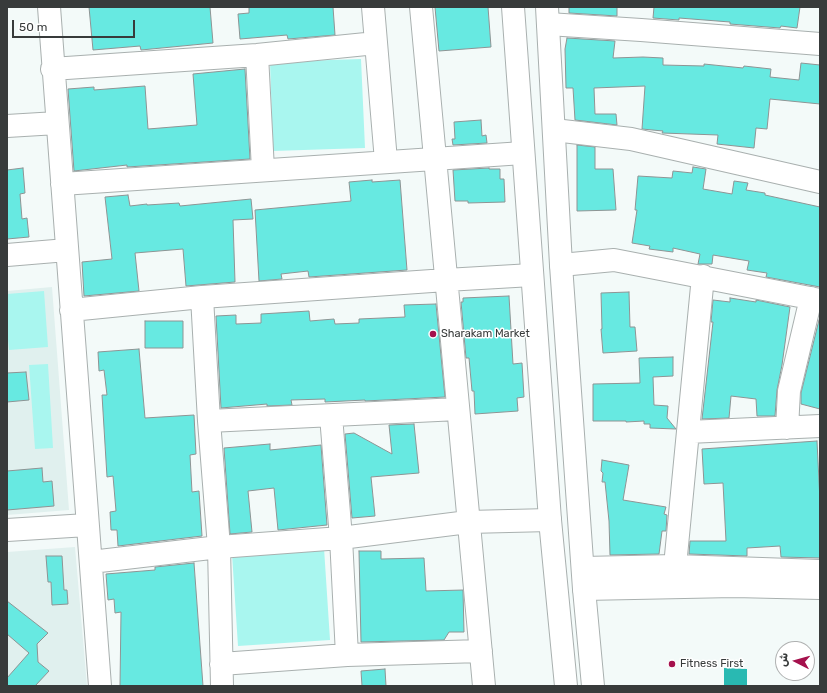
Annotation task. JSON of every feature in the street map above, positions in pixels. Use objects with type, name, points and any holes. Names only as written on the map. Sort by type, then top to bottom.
[{"type":"street","points":[[48,7],[100,686]]},
{"type":"street","points":[[373,7],[386,161]]},
{"type":"street","points":[[421,7],[484,686]]},
{"type":"street","points":[[513,7],[550,520],[566,686]]},
{"type":"street","points":[[593,686],[562,265],[547,16],[641,30],[820,44]]},
{"type":"street","points":[[52,69],[257,55],[376,43]]},
{"type":"street","points":[[257,55],[263,170]]},
{"type":"street","points":[[7,126],[57,123]]},
{"type":"street","points":[[554,130],[631,138],[820,182]]},
{"type":"street","points":[[62,184],[386,161],[523,153]]},
{"type":"street","points":[[7,255],[67,250]]},
{"type":"street","points":[[562,265],[614,260],[816,299],[789,391],[787,428]]},
{"type":"street","points":[[71,310],[202,297],[532,275]]},
{"type":"street","points":[[675,566],[703,276]]},
{"type":"street","points":[[202,297],[209,421],[219,547],[222,686]]},
{"type":"street","points":[[209,421],[458,409]]},
{"type":"street","points":[[331,416],[341,538],[347,656]]},
{"type":"street","points":[[688,432],[820,426]]},
{"type":"street","points":[[91,562],[219,547],[341,538],[468,522],[550,520]]},
{"type":"street","points":[[7,530],[87,525]]},
{"type":"street","points":[[584,578],[675,566],[820,571]]},
{"type":"street","points":[[584,578],[734,586],[820,588]]},
{"type":"street","points":[[221,664],[347,656],[481,651]]},
{"type":"shaded area","points":[[361,59],[365,148],[273,151],[270,62]]},
{"type":"shaded area","points":[[52,287],[69,510],[7,515],[7,291]]},
{"type":"shaded area","points":[[44,291],[48,347],[9,350],[7,329],[7,294]]},
{"type":"shaded area","points":[[48,364],[53,448],[35,449],[29,365]]},
{"type":"shaded area","points":[[75,547],[87,686],[7,686],[7,552]]},
{"type":"shaded area","points":[[324,548],[330,640],[238,646],[232,554]]},
{"type":"shaded area","points":[[724,668],[747,669],[747,686],[724,686]]},
{"type":"building","points":[[89,7],[210,7],[213,43],[141,50],[140,46],[93,50]]},
{"type":"building","points":[[249,7],[333,7],[335,35],[288,39],[287,35],[240,39],[238,14],[249,13]]},
{"type":"building","points":[[435,7],[488,7],[491,47],[439,51]]},
{"type":"building","points":[[569,7],[617,7],[617,16],[569,13]]},
{"type":"building","points":[[654,7],[800,7],[797,28],[781,26],[780,28],[730,24],[730,22],[679,18],[679,20],[653,18]]},
{"type":"building","points":[[567,38],[615,41],[613,58],[663,58],[663,65],[704,66],[704,64],[771,69],[770,77],[799,80],[801,63],[820,65],[820,104],[770,99],[767,129],[756,128],[754,148],[717,144],[718,135],[662,133],[663,131],[642,129],[645,86],[594,88],[595,114],[616,114],[617,125],[575,120],[573,88],[566,88],[565,49]]},
{"type":"building","points":[[245,69],[250,159],[127,167],[127,165],[74,171],[68,89],[94,87],[94,90],[145,86],[148,129],[197,125],[193,74]]},
{"type":"building","points":[[481,120],[482,136],[486,135],[487,143],[453,145],[452,139],[455,139],[454,122]]},
{"type":"building","points":[[577,145],[595,147],[595,169],[613,169],[616,210],[577,211]]},
{"type":"building","points":[[693,167],[706,169],[703,189],[732,194],[734,181],[748,183],[746,190],[765,193],[765,195],[820,207],[820,287],[766,277],[767,273],[747,270],[749,261],[713,255],[712,264],[698,264],[700,254],[673,248],[673,252],[649,249],[650,246],[632,243],[637,210],[635,210],[638,176],[672,178],[673,171],[692,173]]},
{"type":"building","points":[[23,168],[25,193],[20,194],[22,219],[27,218],[29,237],[7,239],[7,170]]},
{"type":"building","points":[[489,168],[500,169],[500,179],[504,179],[505,202],[468,203],[468,201],[455,201],[453,170]]},
{"type":"building","points":[[372,180],[372,182],[400,180],[407,270],[309,277],[308,271],[281,274],[282,279],[259,281],[255,210],[351,201],[349,182]]},
{"type":"building","points":[[128,195],[130,206],[179,203],[180,206],[251,199],[253,219],[233,220],[235,282],[186,286],[183,249],[135,253],[139,291],[84,296],[82,262],[112,259],[105,197]]},
{"type":"building","points":[[629,292],[630,327],[635,327],[637,351],[603,353],[601,293]]},
{"type":"building","points":[[509,296],[513,364],[522,363],[524,397],[517,398],[518,411],[475,414],[474,391],[472,391],[469,358],[466,358],[461,302],[463,302],[463,298]]},
{"type":"building","points":[[730,298],[756,302],[756,300],[790,307],[777,390],[775,416],[757,416],[756,399],[731,396],[729,418],[702,419],[713,322],[711,322],[713,300],[730,302]]},
{"type":"building","points":[[436,304],[445,397],[325,402],[325,399],[291,400],[292,405],[267,406],[267,404],[221,408],[216,316],[236,315],[236,324],[261,323],[261,314],[309,311],[310,321],[334,319],[335,324],[359,323],[359,319],[405,317],[404,305]]},
{"type":"building","points":[[819,320],[820,409],[801,404],[801,393]]},
{"type":"building","points":[[145,321],[183,321],[183,348],[145,348]]},
{"type":"building","points":[[139,349],[145,418],[194,415],[196,454],[190,455],[192,492],[199,491],[202,536],[118,546],[117,530],[111,530],[110,512],[116,511],[113,476],[107,477],[102,395],[107,395],[104,370],[99,371],[98,352]]},
{"type":"building","points":[[673,357],[673,376],[653,377],[654,405],[668,406],[667,418],[676,429],[650,428],[650,424],[644,424],[644,421],[593,421],[593,384],[640,383],[639,358]]},
{"type":"building","points":[[26,372],[29,400],[7,402],[7,373]]},
{"type":"building","points":[[414,424],[419,473],[371,477],[375,516],[352,518],[345,434],[354,433],[392,454],[389,425]]},
{"type":"building","points":[[817,441],[820,501],[820,558],[781,557],[780,546],[747,548],[747,556],[689,554],[690,541],[726,541],[723,483],[704,484],[702,449]]},
{"type":"building","points":[[270,444],[270,450],[321,445],[327,525],[278,530],[274,488],[248,491],[252,532],[230,534],[224,448]]},
{"type":"building","points":[[602,460],[629,465],[623,500],[666,507],[664,514],[667,515],[666,531],[662,531],[659,554],[610,555],[609,521],[605,482],[602,482],[603,473],[601,471]]},
{"type":"building","points":[[42,468],[43,482],[52,481],[54,506],[7,510],[7,471]]},
{"type":"building","points":[[359,551],[381,551],[381,559],[424,558],[426,591],[463,590],[464,632],[449,632],[444,640],[361,642]]},
{"type":"building","points":[[46,556],[62,556],[64,590],[67,590],[68,604],[52,605],[51,582],[48,582]]},
{"type":"building","points":[[194,563],[203,686],[120,686],[121,612],[115,613],[114,599],[108,600],[106,574],[155,570],[155,567]]},
{"type":"building","points":[[7,601],[48,633],[37,644],[38,662],[49,671],[35,686],[7,686],[7,678],[29,653],[7,634]]},
{"type":"building","points":[[385,669],[386,686],[362,686],[361,671]]},
{"type":"place","name":"Sharakam Market","points":[[433,334]]},
{"type":"place","name":"Fitness First","points":[[672,664]]}]
